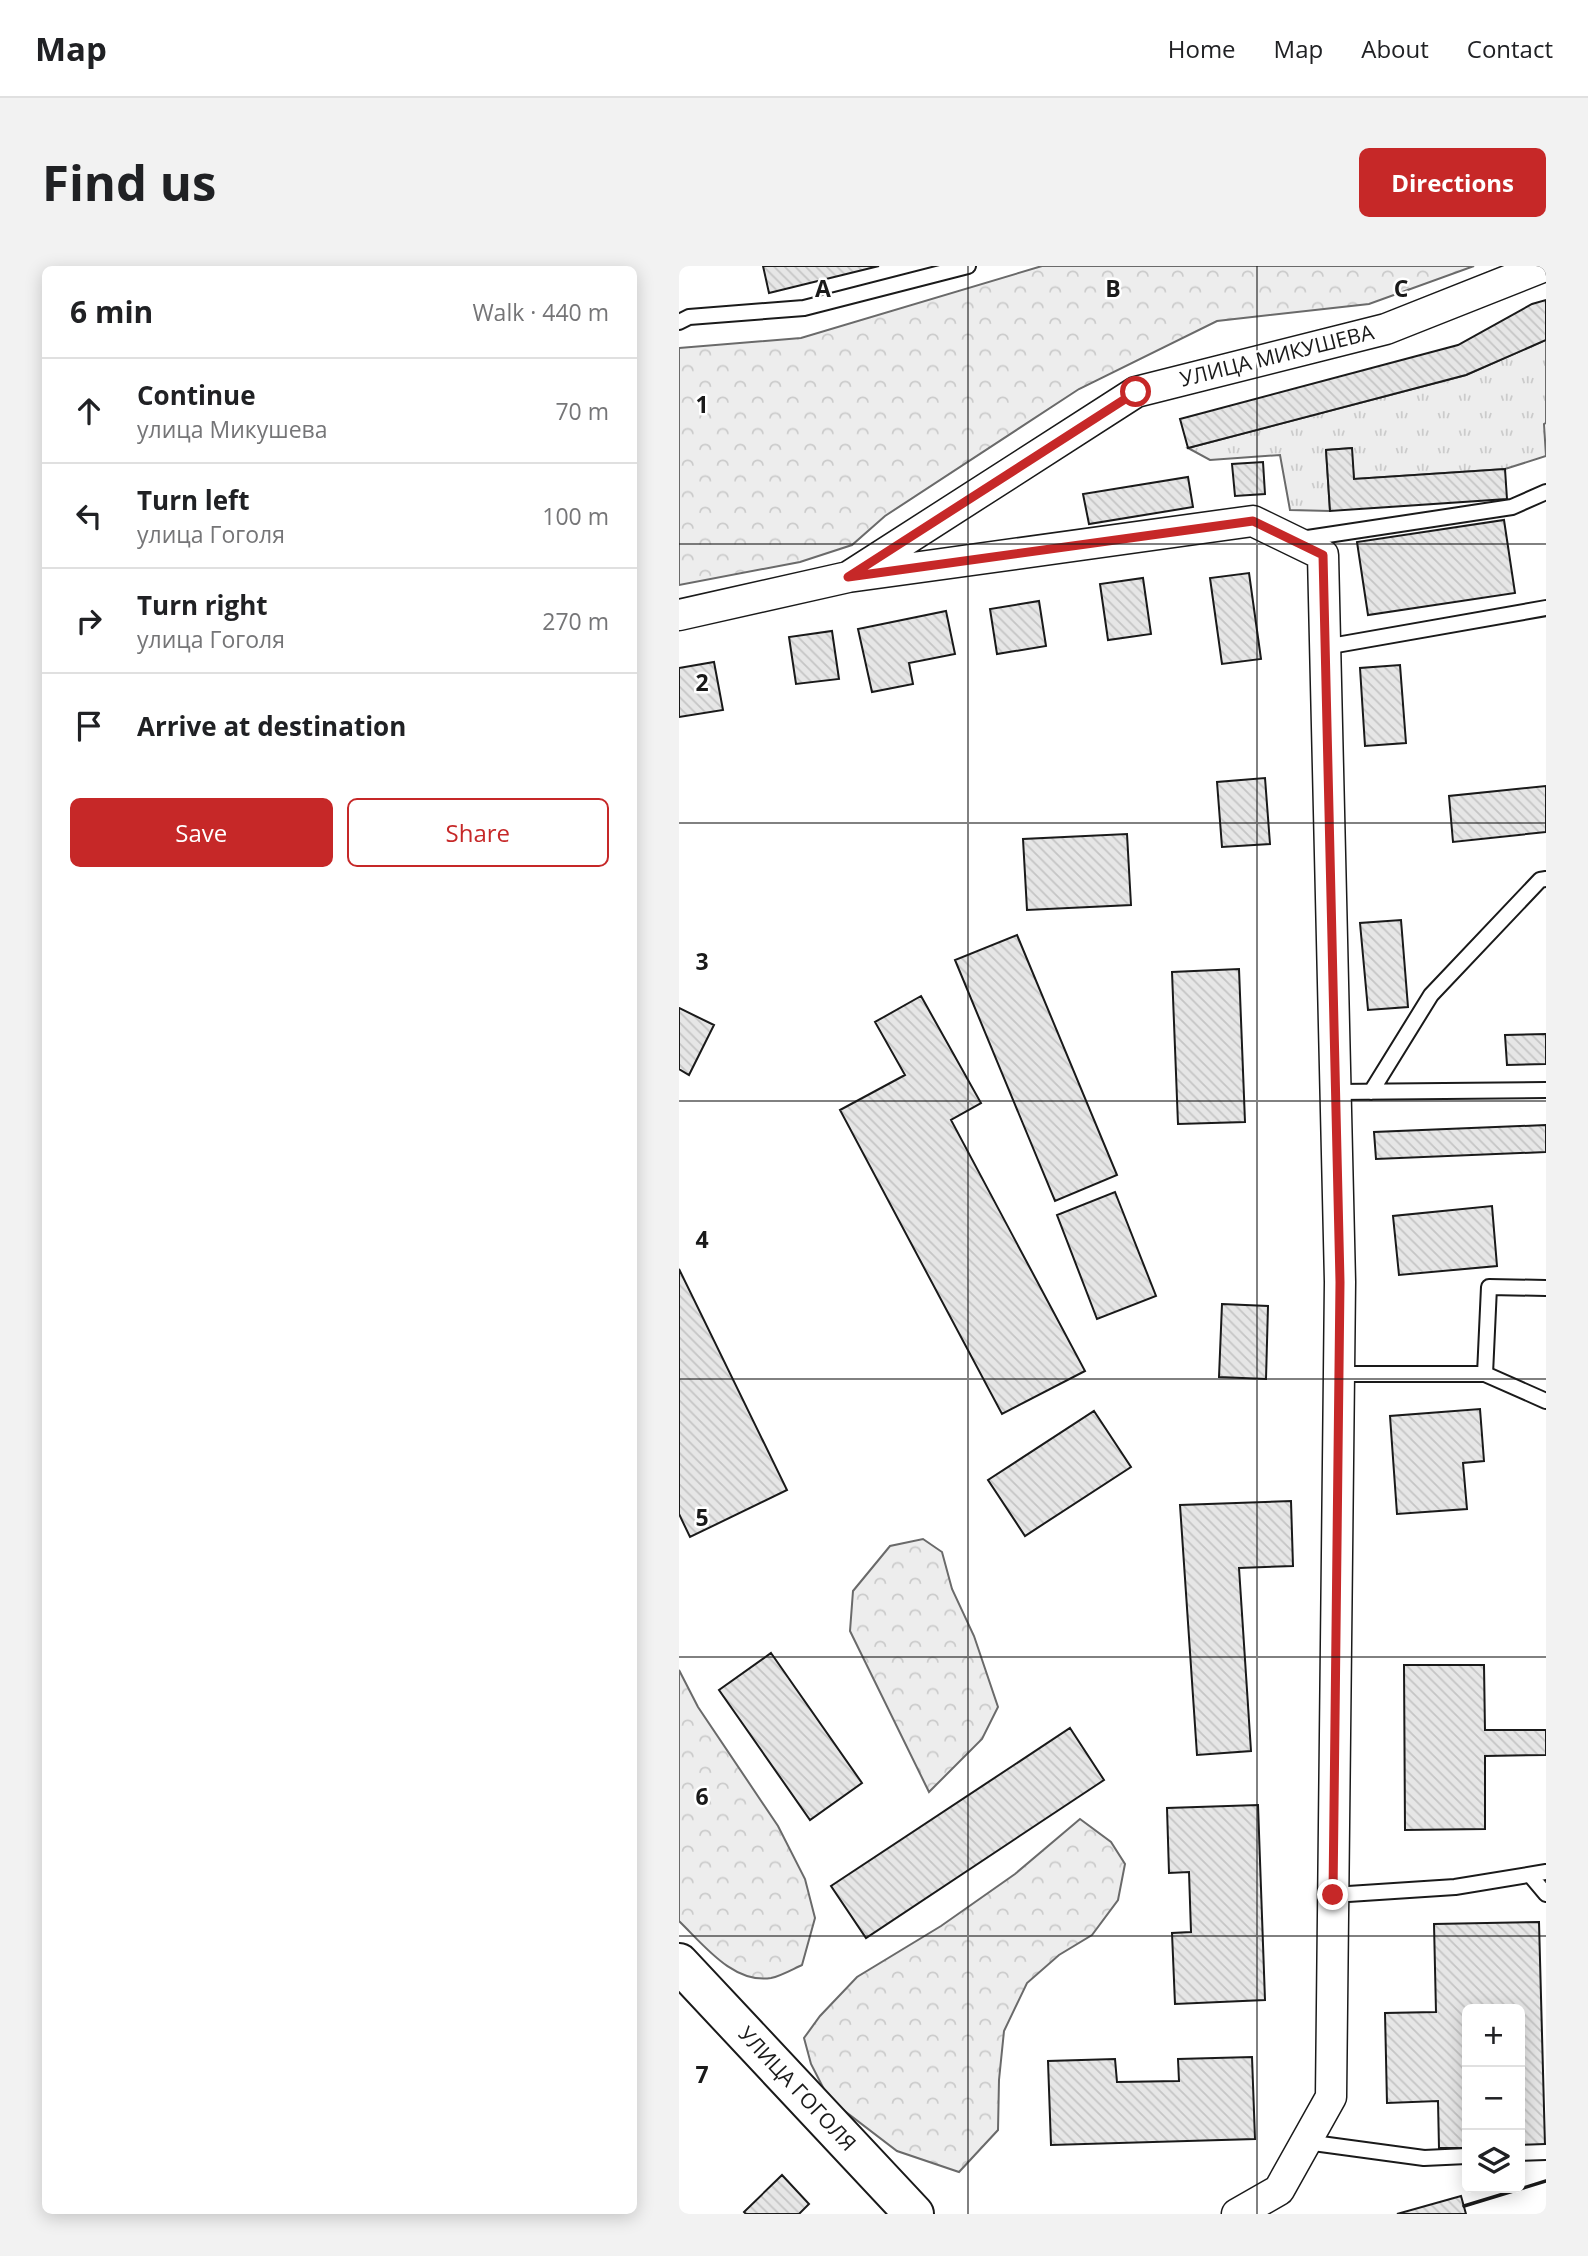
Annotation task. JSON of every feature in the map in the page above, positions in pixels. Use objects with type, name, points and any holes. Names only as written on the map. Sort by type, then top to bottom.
[{"type":"street","name":"УЛИЦА МИКУШЕВА","points":[[679,615],[848,577],[1136,392],[1386,329],[1545,266]]},
{"type":"street","points":[[848,577],[1253,521],[1323,555],[1340,1282],[1331,2097],[1279,2190],[1237,2214]]},
{"type":"street","name":"УЛИЦА ГОГОЛЯ","points":[[679,1964],[914,2214]]},
{"type":"lane","points":[[679,322],[689,317],[803,308],[968,266]]},
{"type":"lane","points":[[1293,540],[1512,507],[1546,492]]},
{"type":"lane","points":[[1325,647],[1546,608]]},
{"type":"lane","points":[[1371,1091],[1431,995],[1540,880],[1546,878]]},
{"type":"lane","points":[[1336,1091],[1546,1090]]},
{"type":"lane","points":[[1485,1374],[1489,1287],[1546,1288]]},
{"type":"lane","points":[[1339,1374],[1485,1374],[1546,1401]]},
{"type":"lane","points":[[1333,1895],[1455,1887],[1546,1872]]},
{"type":"lane","points":[[1530,1875],[1546,1894]]},
{"type":"lane","points":[[1306,2142],[1424,2158],[1462,2156]]},
{"type":"lane","points":[[1525,2153],[1546,2152]]},
{"type":"green space","points":[[1042,266],[1474,266],[1369,304],[1217,321],[1079,389],[885,516],[852,545],[800,562],[679,585],[679,348],[801,338]]},
{"type":"green space","points":[[1546,340],[1546,456],[1505,469],[1354,479],[1351,448],[1326,450],[1330,511],[1290,510],[1280,455],[1210,460],[1188,448],[1466,375]]},
{"type":"green space","points":[[923,1539],[942,1552],[952,1589],[974,1636],[998,1707],[982,1739],[929,1792],[850,1631],[853,1591],[890,1546]]},
{"type":"green space","points":[[679,1670],[698,1707],[778,1826],[805,1879],[815,1918],[802,1965],[775,1977],[757,1978],[732,1969],[679,1921]]},
{"type":"green space","points":[[1080,1819],[1111,1842],[1125,1864],[1118,1900],[1092,1935],[1059,1955],[1027,1983],[1004,2031],[998,2130],[959,2172],[897,2151],[829,2099],[811,2064],[804,2038],[820,2016],[857,1977],[941,1926],[1015,1874]]},
{"type":"building","points":[[763,266],[879,266],[769,293]]},
{"type":"building","points":[[1546,300],[1546,340],[1466,375],[1188,448],[1180,419],[1458,345],[1532,304]]},
{"type":"building","points":[[1352,448],[1354,479],[1505,469],[1507,499],[1330,511],[1326,450]]},
{"type":"building","points":[[1263,462],[1265,494],[1235,496],[1232,464]]},
{"type":"building","points":[[1188,477],[1193,507],[1089,524],[1083,494]]},
{"type":"building","points":[[1504,520],[1515,593],[1368,615],[1357,542]]},
{"type":"building","points":[[1249,573],[1261,659],[1222,664],[1210,578]]},
{"type":"building","points":[[1143,578],[1151,634],[1108,640],[1100,584]]},
{"type":"building","points":[[1039,601],[1046,646],[997,654],[990,609]]},
{"type":"building","points":[[946,611],[955,654],[909,663],[913,684],[872,692],[858,629]]},
{"type":"building","points":[[832,631],[839,679],[796,684],[789,637]]},
{"type":"building","points":[[714,662],[723,710],[679,717],[679,668]]},
{"type":"building","points":[[1400,665],[1406,743],[1365,746],[1360,668]]},
{"type":"building","points":[[1265,778],[1270,844],[1222,847],[1217,782]]},
{"type":"building","points":[[1546,786],[1546,832],[1453,842],[1449,796]]},
{"type":"building","points":[[1127,834],[1131,905],[1027,910],[1023,839]]},
{"type":"building","points":[[1401,920],[1408,1007],[1368,1010],[1360,923]]},
{"type":"building","points":[[1017,935],[1117,1175],[1055,1201],[955,960]]},
{"type":"building","points":[[1239,969],[1245,1122],[1178,1124],[1172,972]]},
{"type":"building","points":[[921,996],[981,1103],[951,1120],[1085,1371],[1002,1414],[840,1110],[905,1075],[875,1022]]},
{"type":"building","points":[[679,1008],[714,1025],[689,1075],[679,1069]]},
{"type":"building","points":[[1546,1034],[1546,1064],[1507,1065],[1505,1035]]},
{"type":"building","points":[[1546,1125],[1546,1152],[1376,1159],[1374,1132]]},
{"type":"building","points":[[1115,1192],[1156,1296],[1097,1319],[1057,1215]]},
{"type":"building","points":[[1492,1206],[1497,1266],[1399,1275],[1393,1216]]},
{"type":"building","points":[[679,1269],[787,1490],[690,1537],[679,1514]]},
{"type":"building","points":[[1222,1304],[1268,1306],[1266,1379],[1219,1377]]},
{"type":"building","points":[[1480,1409],[1484,1461],[1463,1463],[1467,1509],[1397,1514],[1390,1416]]},
{"type":"building","points":[[1094,1411],[1131,1467],[1025,1536],[988,1480]]},
{"type":"building","points":[[1291,1501],[1293,1566],[1239,1568],[1251,1751],[1197,1755],[1180,1505]]},
{"type":"building","points":[[771,1653],[862,1783],[810,1820],[719,1690]]},
{"type":"building","points":[[1404,1665],[1484,1665],[1485,1730],[1546,1730],[1546,1755],[1485,1756],[1485,1829],[1405,1830]]},
{"type":"building","points":[[1070,1728],[1104,1780],[866,1938],[831,1886]]},
{"type":"building","points":[[1258,1805],[1265,2000],[1175,2004],[1172,1933],[1191,1932],[1189,1872],[1169,1873],[1167,1808]]},
{"type":"building","points":[[1539,1922],[1545,2146],[1525,2146],[1525,2004],[1462,2004],[1462,2148],[1439,2148],[1438,2101],[1387,2103],[1385,2013],[1436,2012],[1434,1924]]},
{"type":"building","points":[[1252,2057],[1255,2139],[1051,2145],[1048,2061],[1115,2059],[1117,2082],[1179,2081],[1178,2059]]},
{"type":"building","points":[[782,2175],[809,2204],[799,2214],[746,2214],[744,2212]]},
{"type":"building","points":[[1461,2196],[1466,2214],[1397,2214]]},
{"type":"wall","points":[[1464,2206],[1546,2181]]},
{"type":"route","points":[[1136,392],[848,577],[1253,521],[1323,555],[1340,1282],[1333,1895]]}]
